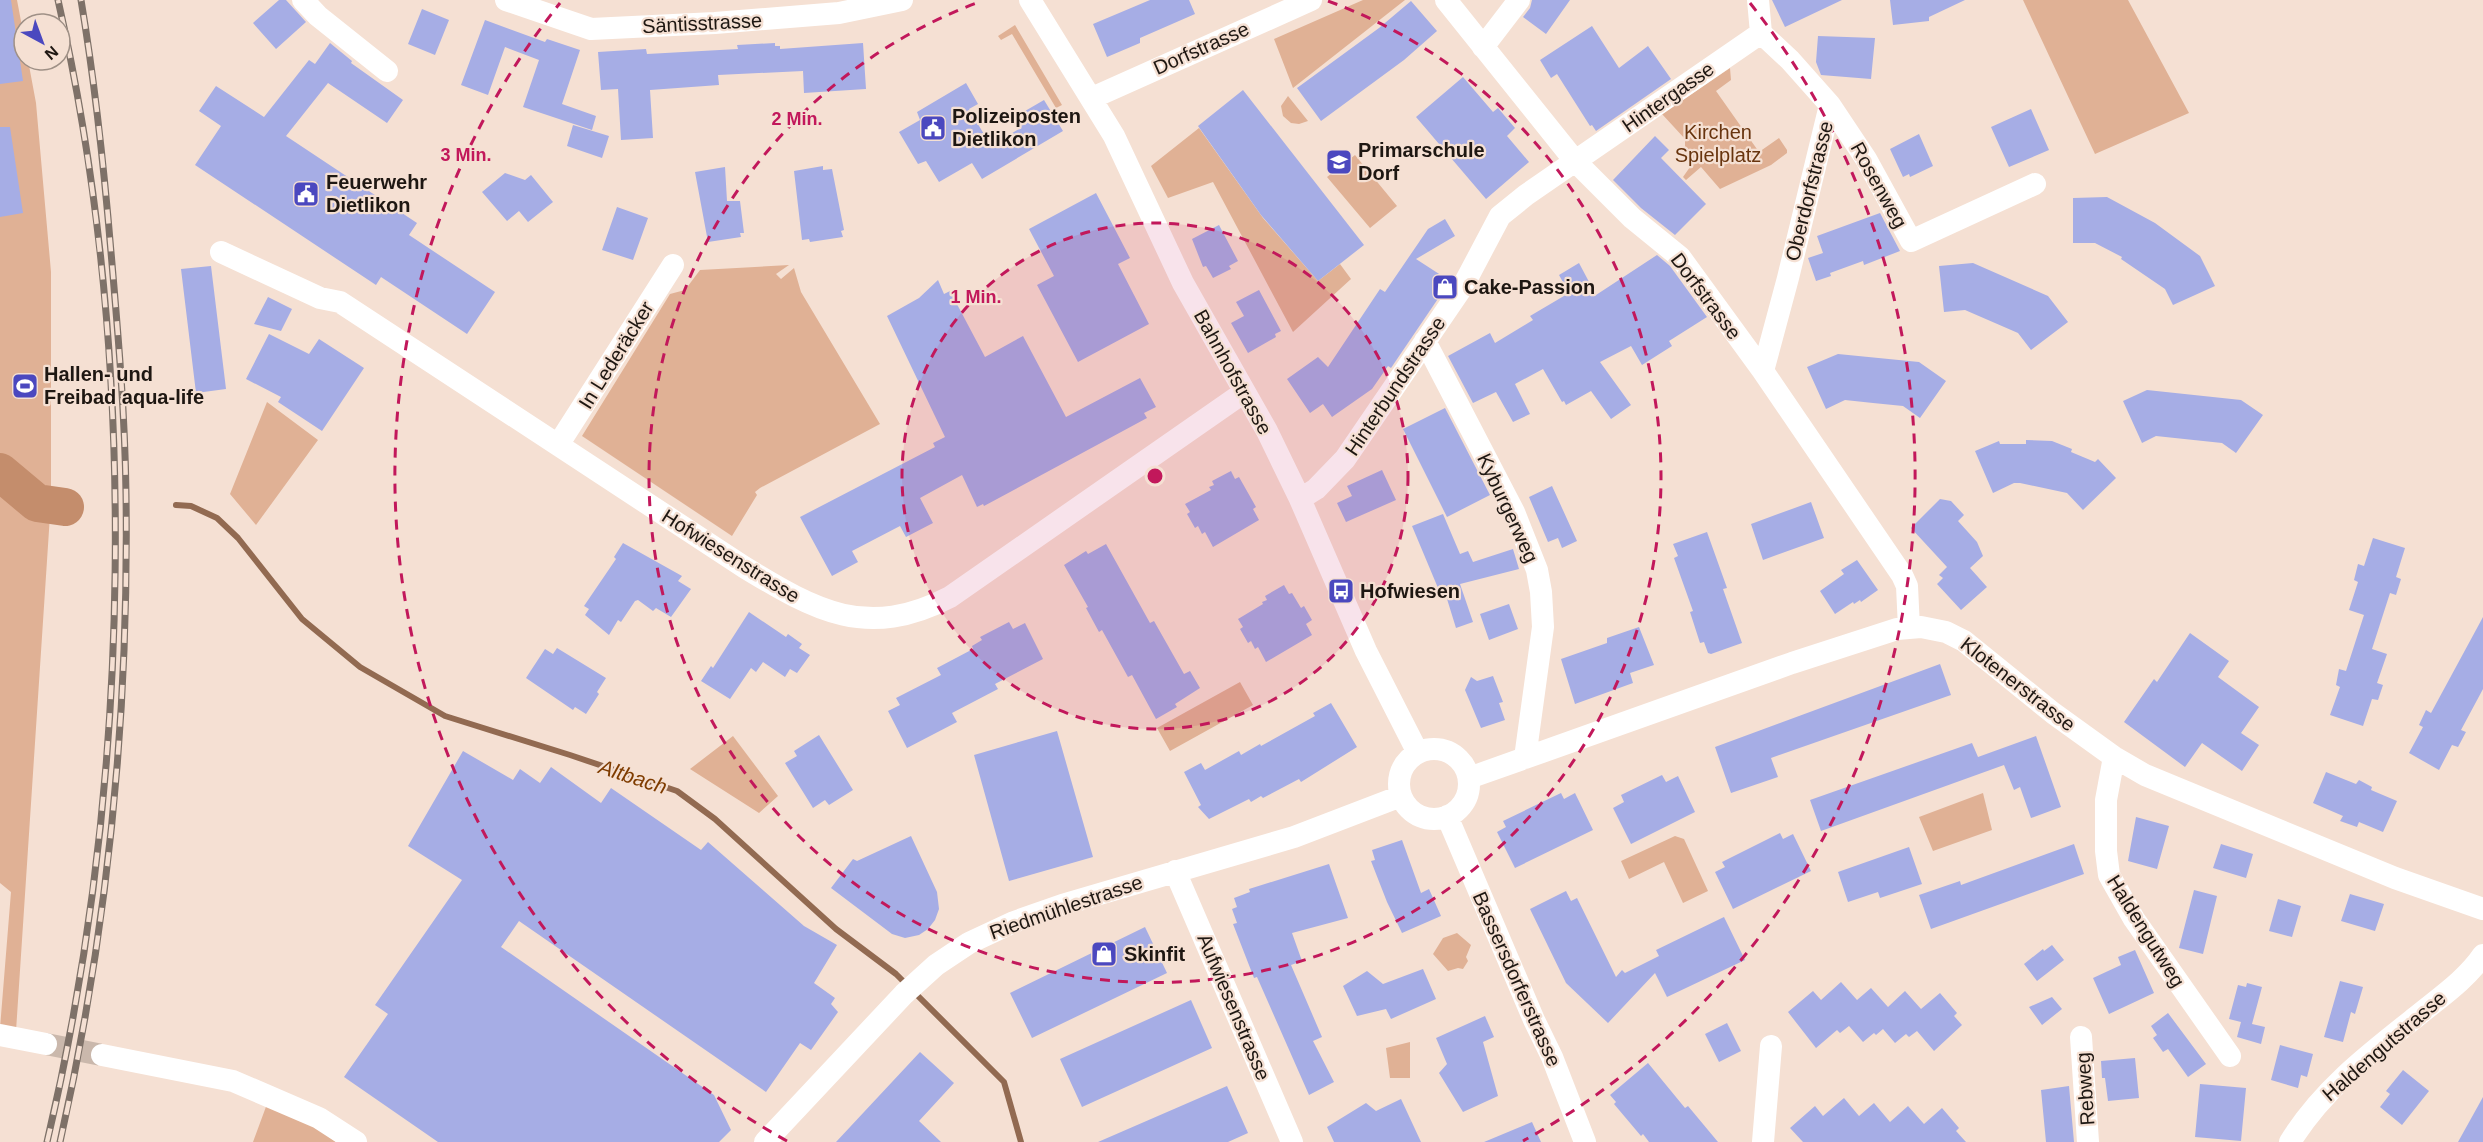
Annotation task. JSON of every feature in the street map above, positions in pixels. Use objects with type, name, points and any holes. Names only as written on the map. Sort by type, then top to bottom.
[{"type":"street","points":[[303,0],[318,16],[387,71]]},
{"type":"street","name":"Säntisstrasse","points":[[506,0],[591,29],[714,23],[839,13],[902,0]]},
{"type":"street","name":"Bahnhofstrasse","points":[[1030,0],[1114,136],[1183,283],[1266,431],[1300,499],[1366,651],[1418,753]]},
{"type":"street","name":"Dorfstrasse","points":[[1092,98],[1311,0]]},
{"type":"street","name":"Dorfstrasse","points":[[1446,0],[1575,161],[1632,218],[1680,257],[1763,371],[1902,575],[1907,586],[1908,628]]},
{"type":"street","points":[[1483,47],[1519,0]]},
{"type":"street","points":[[1758,0],[1761,33]]},
{"type":"street","name":"Oberdorfstrasse","points":[[1761,33],[1790,60],[1830,105],[1763,371]]},
{"type":"street","name":"Hintergasse","points":[[1575,161],[1761,33]]},
{"type":"street","name":"Rosenweg","points":[[1830,105],[1860,150],[1911,241],[2035,184]]},
{"type":"street","name":"Hinterbundstrasse","points":[[1300,499],[1316,489],[1345,459],[1463,286],[1500,216],[1575,161]]},
{"type":"street","name":"Hofwiesenstrasse","points":[[221,252],[320,298],[340,302],[794,597],[835,613],[852,616],[887,616],[920,610],[950,597],[1243,393]]},
{"type":"street","name":"In Lederäcker","points":[[558,445],[673,265]]},
{"type":"street","name":"Kyburgerweg","points":[[1425,341],[1519,520],[1539,576],[1543,615],[1541,643],[1525,758]]},
{"type":"street","name":"Klotenerstrasse","points":[[1469,778],[1792,663],[1885,633],[1908,628],[1934,629],[1964,641],[2053,713],[2114,757],[2145,775],[2395,878],[2483,909]]},
{"type":"street","points":[[1428,749],[1450,752],[1465,768],[1469,778],[1469,790],[1464,801],[1457,810],[1447,816],[1425,818],[1407,806],[1401,796],[1400,776],[1409,759],[1428,749]]},
{"type":"street","name":"Haldengutweg","points":[[2114,757],[2106,800],[2106,851],[2109,875],[2134,919],[2230,1056]]},
{"type":"street","name":"Riedmühlestrasse","points":[[765,1142],[904,994],[928,972],[969,943],[1005,926],[1062,905],[1294,837],[1401,796]]},
{"type":"street","name":"Bassersdorferstrasse","points":[[1447,816],[1552,1057],[1585,1142]]},
{"type":"street","name":"Aufwiesenstrasse","points":[[1175,872],[1292,1142]]},
{"type":"street","name":"Haldengutstrasse","points":[[2290,1142],[2318,1102],[2349,1071],[2454,986],[2483,955]]},
{"type":"street","points":[[0,1035],[46,1044]]},
{"type":"street","name":"Rebweg","points":[[2081,1037],[2088,1142]]},
{"type":"street","points":[[1763,1142],[1771,1046]]},
{"type":"street","points":[[102,1055],[233,1081],[319,1118],[356,1142]]},
{"type":"green space","name":"Hallen- und Freibad aqua-life","points":[[0,0],[17,0],[19,12],[12,12],[12,72],[30,72],[36,103],[51,272],[51,500],[16,1031],[0,1028],[11,892],[0,883]]},
{"type":"green space","points":[[1363,0],[1405,0],[1293,88],[1274,39]]},
{"type":"green space","points":[[2023,0],[2128,0],[2189,113],[2095,154]]},
{"type":"green space","points":[[1015,25],[1062,105],[1056,108],[1012,34],[1001,40],[998,36]]},
{"type":"green space","name":"Kirchen Spielplatz","points":[[1730,68],[1731,80],[1716,91],[1759,152],[1779,138],[1787,153],[1771,165],[1720,189],[1701,167],[1686,180],[1683,177],[1692,159],[1685,150],[1685,139],[1662,114]]},
{"type":"green space","points":[[1288,96],[1308,121],[1299,124],[1291,123],[1283,116],[1281,106]]},
{"type":"green space","points":[[1199,128],[1263,218],[1318,281],[1340,264],[1351,279],[1293,332],[1213,182],[1168,198],[1151,166]]},
{"type":"green space","points":[[1355,155],[1397,206],[1370,228],[1327,177]]},
{"type":"green space","points":[[789,265],[776,274],[781,279],[794,268],[801,292],[880,424],[760,488],[755,492],[757,495],[732,536],[582,436],[670,294],[685,290],[700,270]]},
{"type":"green space","points":[[267,402],[318,440],[256,525],[230,494]]},
{"type":"green space","points":[[1240,682],[1253,705],[1170,751],[1157,728]]},
{"type":"green space","points":[[733,736],[778,796],[759,813],[690,769]]},
{"type":"green space","points":[[1983,793],[1992,830],[1933,851],[1919,817]]},
{"type":"green space","points":[[1675,836],[1684,839],[1708,891],[1683,903],[1664,862],[1629,879],[1621,861]]},
{"type":"green space","points":[[1457,933],[1471,945],[1466,957],[1468,961],[1463,969],[1448,971],[1433,954],[1443,938]]},
{"type":"green space","points":[[1410,1042],[1410,1078],[1390,1078],[1386,1048]]},
{"type":"green space","points":[[267,1104],[314,1126],[336,1142],[253,1142]]},
{"type":"building","points":[[0,0],[11,0],[12,72],[22,72],[23,81],[0,84]]},
{"type":"building","points":[[279,0],[286,0],[306,22],[276,49],[253,23]]},
{"type":"building","points":[[1150,0],[1189,0],[1195,14],[1140,38],[1140,43],[1107,57],[1093,24]]},
{"type":"building","points":[[1532,0],[1570,0],[1546,34],[1523,17],[1530,8]]},
{"type":"building","points":[[1772,0],[1842,0],[1785,27]]},
{"type":"building","points":[[1890,0],[1965,0],[1929,17],[1929,21],[1893,25]]},
{"type":"building","points":[[1411,1],[1437,31],[1404,60],[1321,121],[1297,88],[1379,28]]},
{"type":"building","points":[[422,9],[449,20],[435,55],[408,44]]},
{"type":"building","points":[[485,20],[545,42],[547,39],[580,50],[562,104],[596,116],[592,130],[523,107],[539,60],[505,47],[488,95],[461,85]]},
{"type":"building","points":[[1592,26],[1619,68],[1648,46],[1671,79],[1596,131],[1592,125],[1590,126],[1557,74],[1551,78],[1540,60]]},
{"type":"building","points":[[1818,36],[1875,38],[1871,79],[1821,75],[1816,62]]},
{"type":"building","points":[[330,43],[352,61],[351,63],[403,100],[387,123],[328,83],[286,136],[417,223],[409,235],[495,292],[467,334],[381,277],[376,285],[195,165],[221,126],[199,111],[216,86],[264,117],[309,60],[315,64]]},
{"type":"building","points":[[775,43],[775,46],[780,46],[780,49],[863,43],[866,89],[804,93],[803,71],[718,75],[719,85],[650,90],[653,138],[621,140],[618,89],[601,90],[598,52],[646,49],[647,54],[738,49],[737,45]]},
{"type":"building","points":[[1463,77],[1493,112],[1498,108],[1515,128],[1507,136],[1529,162],[1486,199],[1416,117]]},
{"type":"building","points":[[966,83],[978,104],[969,109],[991,146],[1019,129],[1013,118],[1044,100],[1063,131],[982,179],[972,163],[939,182],[926,161],[918,164],[899,132],[920,120],[917,112]]},
{"type":"building","points":[[1243,90],[1364,245],[1318,281],[1261,215],[1198,126]]},
{"type":"building","points":[[2031,109],[2049,150],[2009,167],[1991,127]]},
{"type":"building","points":[[573,125],[609,136],[602,158],[567,146]]},
{"type":"building","points":[[0,127],[10,127],[23,213],[0,217]]},
{"type":"building","points":[[1919,134],[1933,166],[1910,177],[1909,174],[1903,177],[1890,149]]},
{"type":"building","points":[[1655,136],[1669,150],[1661,158],[1706,204],[1675,235],[1641,208],[1613,180]]},
{"type":"building","points":[[823,166],[823,170],[832,169],[844,230],[841,231],[843,237],[810,242],[809,239],[802,240],[794,171]]},
{"type":"building","points":[[725,167],[727,201],[740,201],[744,233],[740,233],[741,237],[708,242],[695,172]]},
{"type":"building","points":[[505,173],[525,180],[531,175],[553,202],[528,222],[519,211],[507,221],[482,192]]},
{"type":"building","points":[[1096,193],[1130,258],[1118,264],[1149,324],[1078,362],[1037,285],[1054,276],[1029,229]]},
{"type":"building","points":[[2107,197],[2155,223],[2200,256],[2215,286],[2173,305],[2165,289],[2121,259],[2122,257],[2095,243],[2073,243],[2073,198]]},
{"type":"building","points":[[617,207],[648,218],[633,260],[602,250]]},
{"type":"building","points":[[1880,213],[1900,251],[1864,265],[1863,261],[1830,273],[1831,276],[1816,281],[1808,258],[1823,253],[1817,236]]},
{"type":"building","points":[[1445,219],[1455,236],[1416,259],[1450,281],[1391,368],[1388,366],[1372,389],[1332,417],[1323,404],[1310,413],[1287,379],[1318,357],[1328,367],[1380,289],[1385,292],[1428,229]]},
{"type":"building","points":[[1219,225],[1238,261],[1229,266],[1231,269],[1213,278],[1206,266],[1203,267],[1192,239]]},
{"type":"building","points":[[1657,255],[1670,266],[1707,317],[1669,341],[1672,346],[1642,365],[1631,346],[1600,362],[1631,405],[1611,419],[1591,391],[1566,405],[1543,369],[1515,384],[1530,414],[1513,422],[1496,392],[1473,403],[1448,356],[1490,333],[1495,343],[1533,320],[1530,316],[1569,293],[1559,275],[1579,263],[1596,295]]},
{"type":"building","points":[[1973,263],[2048,296],[2068,322],[2031,350],[2018,333],[1965,310],[1944,312],[1939,266]]},
{"type":"building","points":[[211,266],[226,389],[196,393],[181,269]]},
{"type":"building","points":[[938,280],[944,294],[950,291],[985,357],[1023,336],[1066,417],[1140,378],[1156,407],[1144,413],[1147,418],[984,506],[983,504],[977,507],[962,475],[920,498],[933,523],[906,537],[900,526],[852,551],[858,562],[832,576],[800,517],[935,447],[933,443],[945,437],[887,316],[919,298]]},
{"type":"building","points":[[1259,290],[1281,331],[1275,334],[1276,337],[1248,353],[1231,323],[1244,316],[1236,302]]},
{"type":"building","points":[[268,297],[292,309],[281,331],[254,324]]},
{"type":"building","points":[[269,334],[309,354],[319,339],[364,368],[322,431],[278,402],[281,397],[246,379]]},
{"type":"building","points":[[1838,354],[1919,362],[1946,381],[1920,418],[1903,406],[1845,400],[1826,409],[1807,367]]},
{"type":"building","points":[[2147,390],[2241,400],[2263,415],[2236,453],[2222,443],[2156,436],[2142,443],[2123,401]]},
{"type":"building","points":[[1445,408],[1490,495],[1447,517],[1403,429]]},
{"type":"building","points":[[2026,440],[2052,441],[2095,462],[2098,459],[2116,478],[2083,510],[2067,493],[2020,483],[2014,483],[1993,493],[1975,451],[1999,441],[2000,444],[2026,444]]},
{"type":"building","points":[[1382,470],[1396,500],[1346,522],[1337,503],[1352,496],[1347,486]]},
{"type":"building","points":[[1231,471],[1235,479],[1239,477],[1256,507],[1253,509],[1259,520],[1213,547],[1205,532],[1202,534],[1198,526],[1195,528],[1187,514],[1190,512],[1185,504],[1211,490],[1209,487],[1214,485],[1212,481]]},
{"type":"building","points":[[1552,486],[1577,541],[1562,548],[1558,538],[1548,542],[1529,497]]},
{"type":"building","points":[[1940,499],[1951,501],[1964,515],[1958,521],[1977,542],[1983,556],[1970,568],[1987,587],[1961,610],[1937,584],[1943,578],[1939,575],[1947,567],[1911,528]]},
{"type":"building","points":[[1811,502],[1824,538],[1763,560],[1751,524]]},
{"type":"building","points":[[1443,514],[1460,554],[1468,551],[1473,562],[1513,549],[1519,569],[1460,584],[1473,622],[1456,628],[1443,586],[1438,588],[1412,526]]},
{"type":"building","points":[[1707,532],[1727,588],[1723,589],[1742,643],[1711,654],[1708,653],[1704,642],[1700,643],[1690,612],[1693,611],[1674,558],[1678,556],[1673,544]]},
{"type":"building","points":[[2373,538],[2405,548],[2396,577],[2401,579],[2396,595],[2390,593],[2372,649],[2387,654],[2377,683],[2383,685],[2378,700],[2372,699],[2363,726],[2330,715],[2340,687],[2336,685],[2339,669],[2346,671],[2364,615],[2349,610],[2358,582],[2354,580],[2358,564],[2364,566]]},
{"type":"building","points":[[623,543],[682,576],[678,581],[691,589],[671,617],[656,608],[653,611],[638,600],[635,601],[621,622],[618,620],[609,635],[585,615],[589,609],[584,606],[616,559],[614,557]]},
{"type":"building","points":[[1106,544],[1150,623],[1154,621],[1184,674],[1190,671],[1200,688],[1175,704],[1177,707],[1156,719],[1132,675],[1128,677],[1102,630],[1099,632],[1086,608],[1088,607],[1064,565],[1086,551],[1088,554]]},
{"type":"building","points":[[1857,560],[1878,590],[1861,602],[1860,600],[1854,604],[1853,602],[1835,614],[1820,591],[1844,574],[1841,570]]},
{"type":"building","points":[[1284,585],[1301,608],[1304,606],[1312,620],[1306,624],[1312,635],[1266,662],[1258,647],[1255,649],[1251,641],[1248,643],[1240,629],[1243,627],[1238,619],[1263,604],[1262,602],[1267,600],[1265,596]]},
{"type":"building","points":[[1509,604],[1518,629],[1489,640],[1480,614]]},
{"type":"building","points":[[749,612],[786,637],[788,634],[802,644],[799,648],[810,655],[797,673],[790,669],[785,677],[763,662],[756,672],[751,668],[730,699],[701,681],[711,666],[713,668]]},
{"type":"building","points":[[2483,617],[2483,689],[2461,730],[2466,732],[2458,747],[2452,745],[2439,770],[2409,753],[2423,727],[2419,725],[2426,710],[2431,713]]},
{"type":"building","points":[[1009,622],[1013,629],[1025,623],[1043,659],[995,684],[998,689],[952,713],[957,722],[907,748],[888,711],[900,705],[896,698],[941,675],[937,668],[973,649],[972,646],[982,640],[980,637]]},
{"type":"building","points":[[1639,627],[1654,665],[1630,673],[1633,683],[1575,704],[1561,659],[1607,643],[1607,638]]},
{"type":"building","points":[[2190,633],[2229,661],[2218,677],[2259,707],[2241,733],[2259,745],[2242,771],[2202,743],[2185,767],[2124,722],[2154,679],[2157,682]]},
{"type":"building","points":[[557,648],[606,678],[586,714],[575,707],[573,710],[526,678],[545,649],[553,654]]},
{"type":"building","points":[[1940,664],[1951,695],[1771,758],[1778,777],[1731,793],[1715,747]]},
{"type":"building","points":[[1493,676],[1503,702],[1499,703],[1505,720],[1481,728],[1465,690],[1471,677],[1477,681]]},
{"type":"building","points":[[1331,703],[1357,747],[1301,782],[1299,779],[1251,802],[1249,799],[1209,819],[1198,807],[1201,805],[1184,772],[1201,763],[1205,770],[1239,751],[1241,755],[1260,744],[1261,746],[1315,716],[1313,713]]},
{"type":"building","points":[[1057,731],[1093,857],[1009,881],[974,755]]},
{"type":"building","points":[[819,735],[853,790],[829,805],[825,800],[813,808],[785,763],[797,756],[794,751]]},
{"type":"building","points":[[2036,736],[2061,807],[2031,818],[2020,787],[2014,790],[2004,765],[1821,831],[1810,800],[1972,743],[1978,757]]},
{"type":"building","points":[[463,751],[513,780],[520,769],[540,783],[551,767],[601,803],[611,788],[701,850],[708,842],[804,926],[837,945],[814,983],[835,998],[831,1004],[838,1012],[811,1050],[800,1043],[766,1092],[519,921],[501,947],[714,1095],[731,1130],[719,1142],[438,1142],[344,1077],[388,1014],[375,1005],[462,880],[408,846]]},
{"type":"building","points":[[2326,772],[2356,784],[2359,780],[2372,787],[2371,790],[2397,801],[2383,832],[2359,822],[2357,827],[2340,821],[2343,816],[2313,803]]},
{"type":"building","points":[[1662,775],[1666,782],[1678,776],[1695,812],[1631,844],[1613,808],[1624,802],[1621,795]]},
{"type":"building","points":[[1561,793],[1564,799],[1575,793],[1593,830],[1515,868],[1497,832],[1506,827],[1503,821]]},
{"type":"building","points":[[2136,817],[2169,826],[2157,869],[2128,861]]},
{"type":"building","points":[[1780,833],[1783,839],[1793,834],[1811,871],[1733,909],[1715,872],[1725,867],[1722,862]]},
{"type":"building","points":[[911,836],[937,892],[939,909],[928,929],[919,935],[905,938],[892,934],[831,888],[853,859],[857,861]]},
{"type":"building","points":[[1402,840],[1421,893],[1429,889],[1441,916],[1402,933],[1371,861],[1375,860],[1372,850]]},
{"type":"building","points":[[2074,844],[2084,874],[1931,929],[1919,895],[1960,881],[1961,885]]},
{"type":"building","points":[[2221,844],[2253,854],[2246,878],[2213,868]]},
{"type":"building","points":[[1909,847],[1922,884],[1880,898],[1878,892],[1848,902],[1838,872]]},
{"type":"building","points":[[1329,864],[1348,918],[1292,933],[1302,961],[1291,965],[1322,1037],[1313,1041],[1334,1082],[1309,1095],[1257,977],[1254,978],[1233,924],[1237,923],[1232,909],[1237,907],[1234,898],[1250,892],[1249,889]]},
{"type":"building","points":[[2194,890],[2217,896],[2203,954],[2179,948]]},
{"type":"building","points":[[1566,891],[1571,901],[1577,898],[1616,977],[1622,970],[1625,973],[1659,956],[1656,950],[1724,917],[1745,960],[1667,997],[1655,973],[1608,1023],[1566,983],[1530,909]]},
{"type":"building","points":[[2350,894],[2384,904],[2375,931],[2341,921]]},
{"type":"building","points":[[2278,899],[2301,906],[2292,937],[2269,931]]},
{"type":"building","points":[[1145,927],[1167,973],[1032,1038],[1010,993]]},
{"type":"building","points":[[2052,945],[2064,960],[2037,981],[2024,964]]},
{"type":"building","points":[[2135,950],[2154,993],[2109,1014],[2093,978],[2121,965],[2118,957]]},
{"type":"building","points":[[1423,969],[1436,999],[1391,1019],[1386,1009],[1357,1016],[1343,986],[1367,971],[1383,984]]},
{"type":"building","points":[[2340,981],[2363,987],[2355,1014],[2351,1012],[2343,1042],[2324,1037]]},
{"type":"building","points":[[1841,982],[1857,1000],[1871,988],[1888,1007],[1905,991],[1921,1009],[1940,993],[1957,1013],[1954,1016],[1962,1025],[1934,1051],[1917,1031],[1909,1037],[1906,1034],[1895,1043],[1883,1029],[1863,1042],[1849,1026],[1840,1033],[1837,1030],[1816,1048],[1788,1012],[1813,991],[1821,1000]]},
{"type":"building","points":[[2247,983],[2262,987],[2252,1024],[2265,1027],[2261,1044],[2237,1037],[2241,1022],[2229,1019],[2238,985],[2246,987]]},
{"type":"building","points":[[2052,997],[2062,1009],[2042,1025],[2029,1007]]},
{"type":"building","points":[[1191,1000],[1212,1048],[1082,1107],[1060,1059]]},
{"type":"building","points":[[2168,1013],[2206,1064],[2188,1077],[2168,1049],[2163,1052],[2153,1038],[2157,1035],[2151,1026]]},
{"type":"building","points":[[1485,1016],[1494,1037],[1483,1042],[1498,1096],[1463,1112],[1439,1073],[1447,1064],[1436,1038]]},
{"type":"building","points":[[1727,1023],[1741,1051],[1719,1062],[1705,1034]]},
{"type":"building","points":[[2280,1045],[2313,1054],[2307,1077],[2301,1075],[2298,1088],[2271,1080]]},
{"type":"building","points":[[920,1052],[954,1083],[919,1121],[941,1142],[836,1142]]},
{"type":"building","points":[[2135,1058],[2139,1098],[2108,1101],[2105,1078],[2102,1078],[2101,1061]]},
{"type":"building","points":[[1648,1063],[1685,1108],[1688,1106],[1718,1142],[1649,1142],[1643,1134],[1641,1136],[1614,1104],[1616,1102],[1610,1095]]},
{"type":"building","points":[[2403,1070],[2429,1091],[2402,1125],[2380,1107],[2390,1094],[2386,1091]]},
{"type":"building","points":[[2200,1084],[2246,1088],[2241,1141],[2195,1137]]},
{"type":"building","points":[[1227,1086],[1248,1133],[1228,1142],[1098,1142]]},
{"type":"building","points":[[2069,1086],[2074,1142],[2046,1142],[2041,1090]]},
{"type":"building","points":[[2483,1097],[2483,1142],[2458,1142]]},
{"type":"building","points":[[1844,1098],[1859,1116],[1874,1103],[1890,1122],[1908,1106],[1924,1124],[1942,1108],[1959,1128],[1956,1131],[1966,1142],[1803,1142],[1790,1128],[1815,1106],[1823,1116]]},
{"type":"building","points":[[1401,1099],[1421,1142],[1334,1142],[1327,1127],[1366,1103],[1376,1111]]},
{"type":"building","points":[[1532,1122],[1541,1142],[1484,1142]]},
{"type":"waterway","name":"Altbach","points":[[0,472],[37,503],[65,507]]},
{"type":"waterway","name":"Altbach","points":[[176,505],[191,506],[217,518],[238,538],[302,619],[360,667],[445,716],[677,791],[715,819],[836,929],[896,974],[1004,1082],[1021,1142]]},
{"type":"tunnel","points":[[46,1044],[102,1055]]},
{"type":"railway","points":[[47,1142],[75,1004],[96,862],[109,718],[115,571],[113,425],[103,280],[85,138],[58,0]]},
{"type":"railway","points":[[60,1142],[77,1062],[103,901],[119,739],[126,576],[126,494],[119,343],[102,157],[81,0]]},
{"type":"place","name":"Polizeiposten Dietlikon","points":[[933,128]]},
{"type":"place","name":"Primarschule Dorf","points":[[1339,162]]},
{"type":"place","name":"Feuerwehr Dietlikon","points":[[306,194]]},
{"type":"place","name":"Cake-Passion","points":[[1445,287]]},
{"type":"place","name":"Hallen- und Freibad aqua-life","points":[[25,386]]},
{"type":"place","name":"Hofwiesen","points":[[1341,591]]},
{"type":"place","name":"Skinfit","points":[[1104,954]]}]
